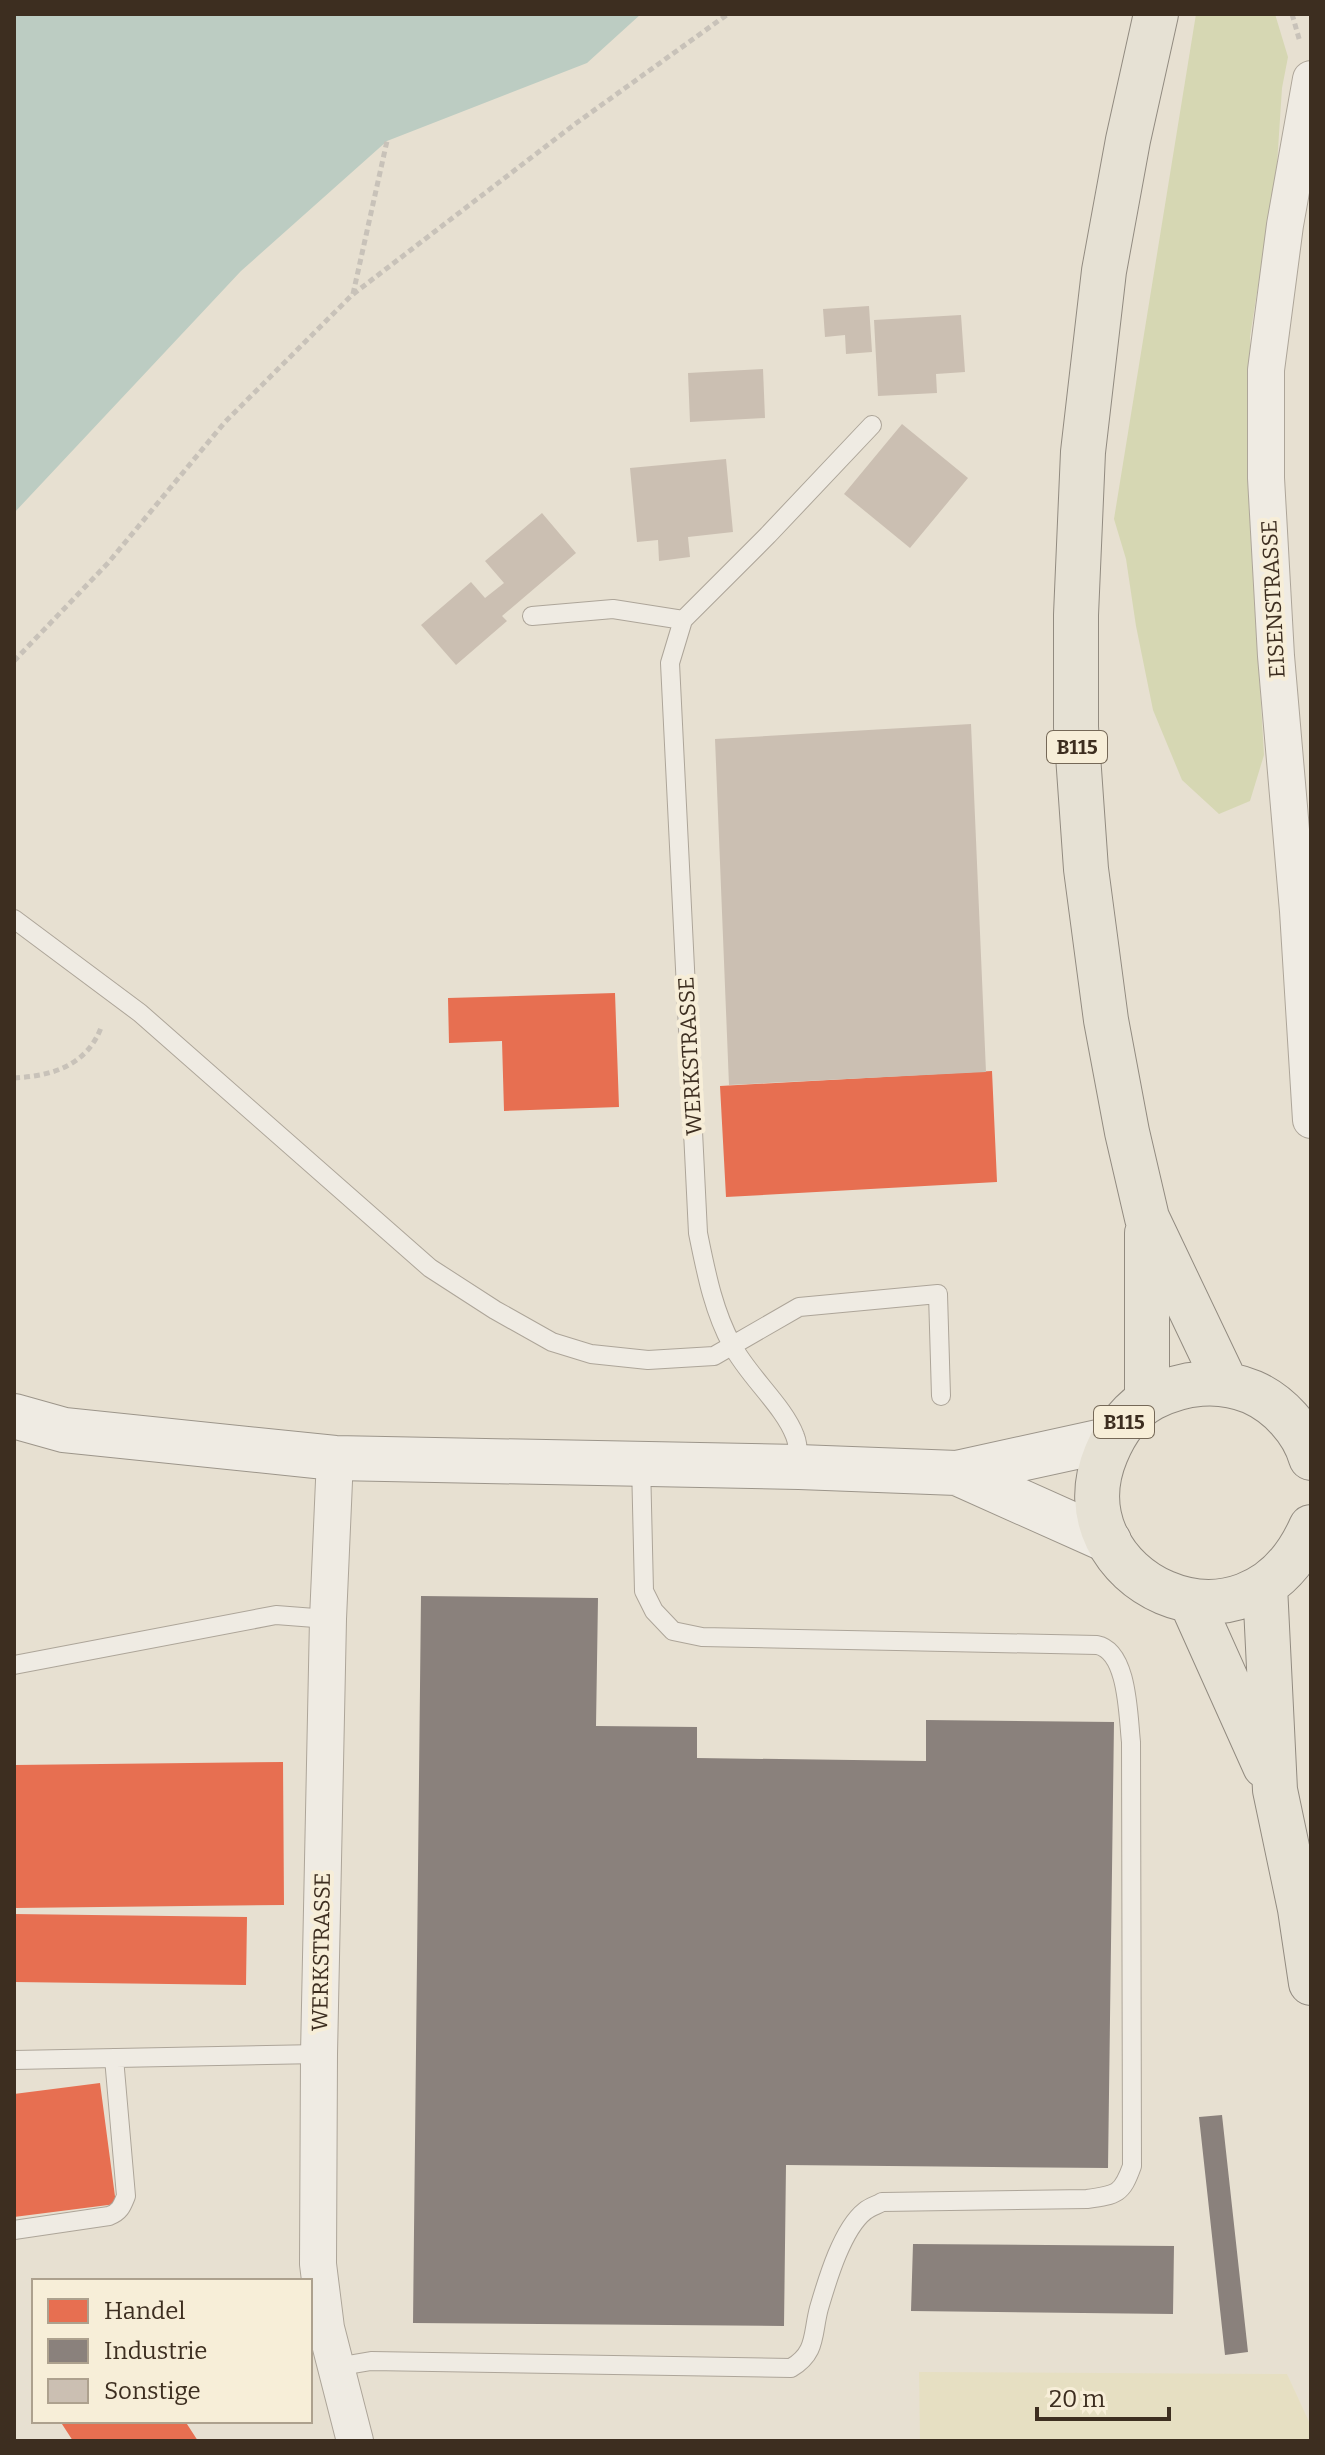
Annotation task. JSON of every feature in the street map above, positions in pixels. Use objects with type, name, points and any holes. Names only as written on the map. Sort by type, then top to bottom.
[{"type":"main road","name":"B115","points":[[1156,14],[1128,140],[1104,271],[1083,452],[1076,615],[1076,727],[1086,869],[1106,1020],[1127,1132],[1147,1218],[1226,1384]]},
{"type":"main road","name":"B115","points":[[1147,1218],[1147,1400]]},
{"type":"main road","name":"B115","points":[[1308,1540],[1286,1569],[1265,1586],[1242,1597],[1217,1602],[1191,1601],[1166,1594],[1143,1581],[1123,1563],[1109,1541],[1100,1516],[1098,1490],[1101,1464],[1112,1439],[1127,1417],[1147,1400],[1172,1389],[1199,1383],[1226,1384],[1252,1392],[1275,1406],[1294,1425],[1311,1458]]},
{"type":"main road","points":[[1265,1586],[1275,1790],[1300,1909],[1311,1983]]},
{"type":"main road","points":[[1191,1601],[1275,1790]]},
{"type":"street","name":"EISENSTRASSE","points":[[1311,79],[1285,225],[1268,357],[1266,478],[1276,656],[1298,911],[1311,1120]]},
{"type":"street","points":[[14,1416],[64,1430],[335,1458],[957,1473],[1112,1439]]},
{"type":"street","name":"WERKSTRASSE","points":[[335,1458],[328,1619],[318,2264],[326,2328],[355,2441]]},
{"type":"street","points":[[957,1473],[1109,1541]]},
{"type":"lane","name":"WERKSTRASSE","points":[[799,1467],[796,1439],[789,1424],[732,1347],[714,1306],[698,1233],[670,663],[683,620],[872,425]]},
{"type":"lane","points":[[532,616],[613,609],[683,620]]},
{"type":"lane","points":[[14,919],[140,1013],[430,1268],[552,1342],[591,1354],[648,1360],[714,1356],[799,1307],[938,1294],[941,1396]]},
{"type":"lane","points":[[336,2367],[371,2361],[791,2368],[805,2360],[814,2340],[819,2309],[838,2254],[851,2228],[865,2211],[882,2202],[1110,2196],[1125,2186],[1132,2166],[1131,1742],[1126,1697],[1117,1659],[1105,1646],[1097,1645],[702,1637],[673,1631],[654,1611],[644,1591],[641,1463]]},
{"type":"lane","points":[[14,1665],[276,1615],[328,1619]]},
{"type":"lane","points":[[14,2060],[319,2054]]},
{"type":"lane","points":[[14,2230],[109,2216],[122,2206],[126,2196],[114,2058]]},
{"type":"path","points":[[14,661],[108,563],[225,422],[352,295],[575,124],[728,14]]},
{"type":"path","points":[[352,295],[387,141]]},
{"type":"path","points":[[14,1078],[41,1076],[71,1065],[90,1051],[101,1028],[108,988]]},
{"type":"shaded area","points":[[14,14],[641,14],[587,63],[387,141],[241,271],[14,513]]},
{"type":"shaded area","points":[[919,2372],[1287,2374],[1311,2426],[1311,2441],[920,2441]]},
{"type":"green space","points":[[1196,14],[1275,14],[1288,57],[1282,88],[1277,165],[1250,337],[1256,619],[1264,755],[1250,801],[1219,814],[1182,780],[1153,710],[1126,559],[1114,519]]},
{"type":"building: Handel","points":[[615,993],[619,1107],[504,1111],[502,1041],[449,1043],[448,998]]},
{"type":"building: Handel","points":[[992,1071],[997,1182],[726,1197],[720,1086]]},
{"type":"building: Handel","points":[[283,1762],[284,1905],[14,1908],[14,1765]]},
{"type":"building: Handel","points":[[14,1914],[247,1917],[246,1985],[14,1982]]},
{"type":"building: Handel","points":[[100,2083],[116,2204],[14,2217],[14,2094]]},
{"type":"building: Handel","points":[[61,2423],[186,2423],[198,2441],[73,2441]]},
{"type":"building: Industrie","points":[[421,1596],[598,1598],[596,1726],[697,1727],[697,1758],[926,1761],[926,1720],[1114,1722],[1108,2168],[786,2165],[784,2326],[413,2323]]},
{"type":"building: Industrie","points":[[1222,2115],[1248,2352],[1225,2355],[1199,2117]]},
{"type":"building: Industrie","points":[[913,2244],[1174,2246],[1173,2314],[911,2311]]},
{"type":"building: Sonstige","points":[[869,306],[872,352],[846,354],[845,335],[825,337],[823,309]]},
{"type":"building: Sonstige","points":[[961,315],[965,372],[936,374],[937,393],[878,396],[874,320]]},
{"type":"building: Sonstige","points":[[763,369],[765,418],[690,422],[688,373]]},
{"type":"building: Sonstige","points":[[902,424],[968,478],[910,548],[844,494]]},
{"type":"building: Sonstige","points":[[726,459],[733,532],[688,537],[690,557],[659,561],[658,540],[637,542],[630,468]]},
{"type":"building: Sonstige","points":[[542,513],[576,553],[502,616],[507,621],[456,665],[421,625],[471,582],[485,598],[504,583],[485,561]]},
{"type":"building: Sonstige","points":[[971,724],[986,1072],[729,1085],[715,739]]}]
